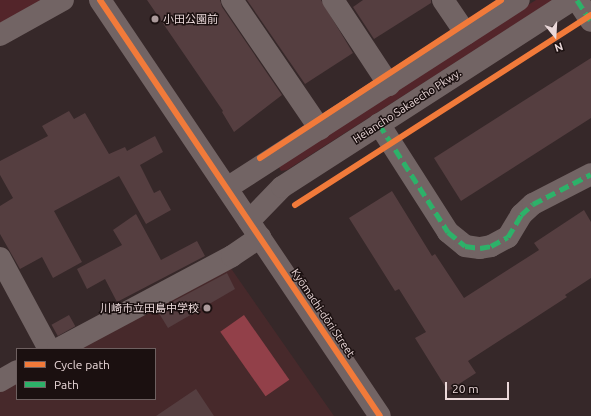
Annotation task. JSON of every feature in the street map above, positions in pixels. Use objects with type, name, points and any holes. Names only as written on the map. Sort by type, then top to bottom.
[{"type":"street","points":[[0,35],[63,0]]},
{"type":"street","points":[[100,0],[227,188],[519,0]]},
{"type":"street","points":[[232,0],[320,129]]},
{"type":"street","points":[[333,0],[389,85]]},
{"type":"street","points":[[443,0],[466,34]]},
{"type":"street","name":"Heiancho Sakaecho Pkwy.","points":[[60,348],[232,256],[255,229],[282,187],[572,0]]},
{"type":"street","points":[[577,0],[591,21]]},
{"type":"street","points":[[379,124],[448,232],[465,246],[480,248],[492,246],[508,237],[521,215],[533,204],[591,174]]},
{"type":"street","name":"Kyōmachi-dōri Street","points":[[227,188],[380,416]]},
{"type":"street","points":[[0,258],[48,348]]},
{"type":"street","points":[[0,381],[16,373]]},
{"type":"shaded area","points":[[0,0],[41,0],[0,27]]},
{"type":"shaded area","points":[[536,0],[553,0],[287,170],[281,171],[279,167],[283,159]]},
{"type":"shaded area","name":"川崎市立田島中学校","points":[[230,267],[334,416],[0,416],[0,391],[16,383],[16,400],[156,400],[156,348],[80,348]]},
{"type":"shaded area","points":[[244,315],[289,380],[266,396],[220,332]]},
{"type":"building","points":[[147,0],[220,0],[222,7],[282,95],[234,132],[222,112],[223,111]]},
{"type":"building","points":[[247,0],[321,0],[353,53],[305,84]]},
{"type":"building","points":[[363,0],[431,0],[431,3],[374,39],[353,7]]},
{"type":"building","points":[[591,58],[591,118],[461,201],[434,158]]},
{"type":"building","points":[[69,111],[74,119],[85,113],[109,154],[125,147],[127,151],[155,136],[163,152],[140,165],[154,193],[160,190],[171,210],[146,224],[119,176],[54,211],[82,262],[53,278],[42,257],[20,269],[0,234],[0,206],[13,198],[0,175],[0,161],[48,136],[42,126]]},
{"type":"building","points":[[392,191],[432,256],[435,254],[464,298],[539,250],[534,243],[584,210],[591,222],[591,278],[565,295],[567,297],[468,361],[476,373],[448,391],[415,338],[426,332],[399,289],[395,291],[349,218]]},
{"type":"building","points":[[136,214],[161,260],[197,241],[205,256],[117,302],[105,279],[87,289],[77,269],[122,245],[113,230]]},
{"type":"building","points":[[227,273],[235,289],[168,328],[157,310]]},
{"type":"building","points":[[69,315],[75,326],[58,336],[52,325]]},
{"type":"building","points":[[196,389],[214,416],[156,416]]},
{"type":"marked path","points":[[577,0],[590,20]]},
{"type":"marked path","points":[[379,124],[448,232],[465,246],[480,248],[491,246],[508,237],[521,215],[533,204],[591,174]]},
{"type":"cycle path","points":[[100,0],[380,416]]},
{"type":"cycle path","points":[[260,158],[501,0]]},
{"type":"cycle path","points":[[295,205],[591,15]]},
{"type":"place","name":"小田公園前","points":[[155,19]]},
{"type":"place","name":"川崎市立田島中学校","points":[[207,308]]}]
